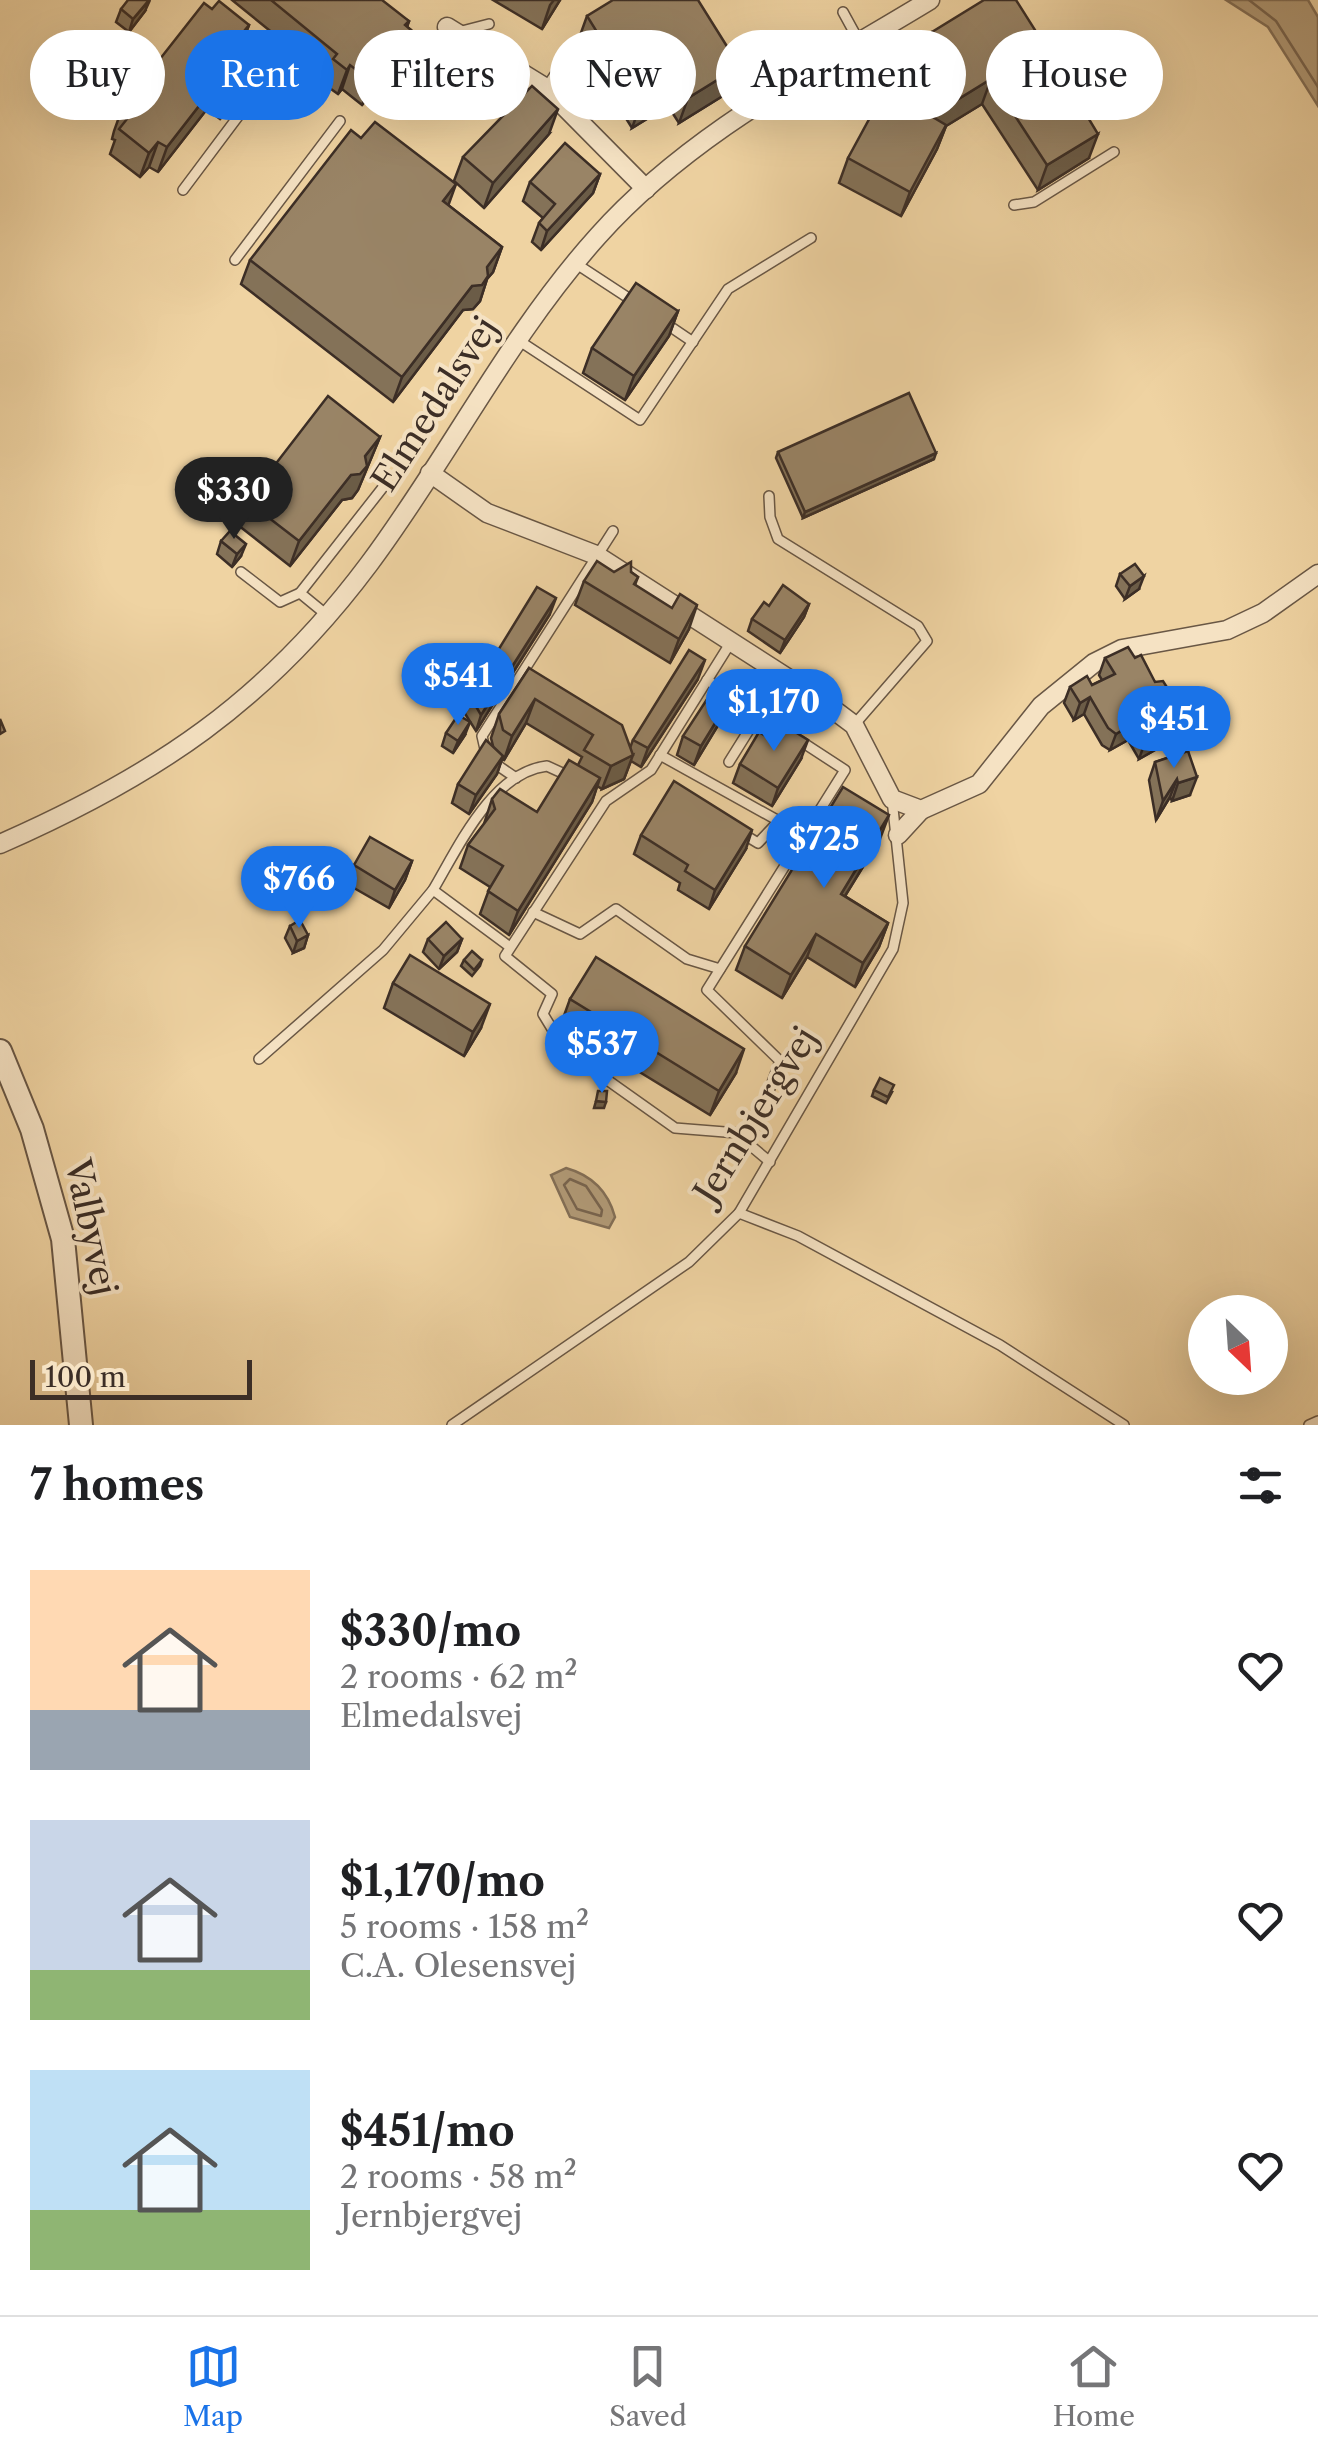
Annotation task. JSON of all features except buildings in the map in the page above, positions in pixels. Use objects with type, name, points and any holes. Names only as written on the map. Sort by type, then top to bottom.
[{"type":"street","name":"Elmedalsvej","points":[[881,30],[930,0]]},
{"type":"street","points":[[530,78],[546,88],[646,189]]},
{"type":"street","name":"Elmedalsvej","points":[[0,844],[92,803],[157,765],[281,668],[328,616],[430,472],[516,338],[575,263],[646,189],[740,120]]},
{"type":"street","points":[[430,472],[488,513],[596,555],[732,640],[854,725],[892,799],[922,810]]},
{"type":"street","points":[[898,835],[922,810],[979,784],[1041,706],[1094,662],[1122,649],[1228,630],[1263,614],[1318,574]]},
{"type":"street","name":"Valbyvej","points":[[0,1051],[32,1129],[64,1239],[81,1425]]},
{"type":"lane","points":[[843,12],[853,30]]},
{"type":"lane","points":[[452,30],[488,24]]},
{"type":"lane","points":[[888,26],[890,30]]},
{"type":"lane","points":[[546,88],[550,82]]},
{"type":"lane","points":[[183,190],[235,120]]},
{"type":"lane","points":[[235,260],[340,122]]},
{"type":"lane","points":[[1014,205],[1034,202],[1114,152]]},
{"type":"lane","points":[[516,338],[640,420],[728,290],[811,238]]},
{"type":"lane","points":[[575,263],[694,342]]},
{"type":"lane","points":[[241,572],[280,602],[300,593],[384,486]]},
{"type":"lane","points":[[769,496],[770,516],[778,539],[918,626],[927,641],[854,725]]},
{"type":"lane","points":[[516,778],[487,758],[482,736],[613,532]]},
{"type":"lane","points":[[300,593],[328,616]]},
{"type":"lane","points":[[507,952],[606,801],[650,770],[732,640]]},
{"type":"lane","points":[[707,680],[845,770],[707,990],[780,1061],[745,1142],[770,1162]]},
{"type":"lane","points":[[728,762],[759,714]]},
{"type":"lane","points":[[660,755],[804,835]]},
{"type":"lane","points":[[259,1059],[383,950],[433,890],[483,811],[516,778],[547,766],[583,786]]},
{"type":"lane","points":[[594,793],[606,801]]},
{"type":"lane","points":[[730,810],[738,798]]},
{"type":"lane","name":"Jernbjergvej","points":[[452,1425],[689,1262],[739,1214],[893,949],[903,904],[892,799]]},
{"type":"lane","points":[[734,829],[758,844],[779,821]]},
{"type":"lane","points":[[433,890],[552,994],[543,1014],[564,1050],[675,1128],[750,1134]]},
{"type":"lane","points":[[533,912],[580,934],[616,909],[687,959],[720,970]]},
{"type":"lane","points":[[739,1214],[798,1236],[1000,1345],[1124,1425]]},
{"type":"lane","points":[[1310,1425],[1318,1420]]},
{"type":"water","points":[[1226,0],[1308,0],[1318,17],[1318,106],[1268,27]]},
{"type":"water","points":[[566,1168],[591,1180],[603,1192],[615,1217],[609,1228],[570,1217],[551,1175]]}]
